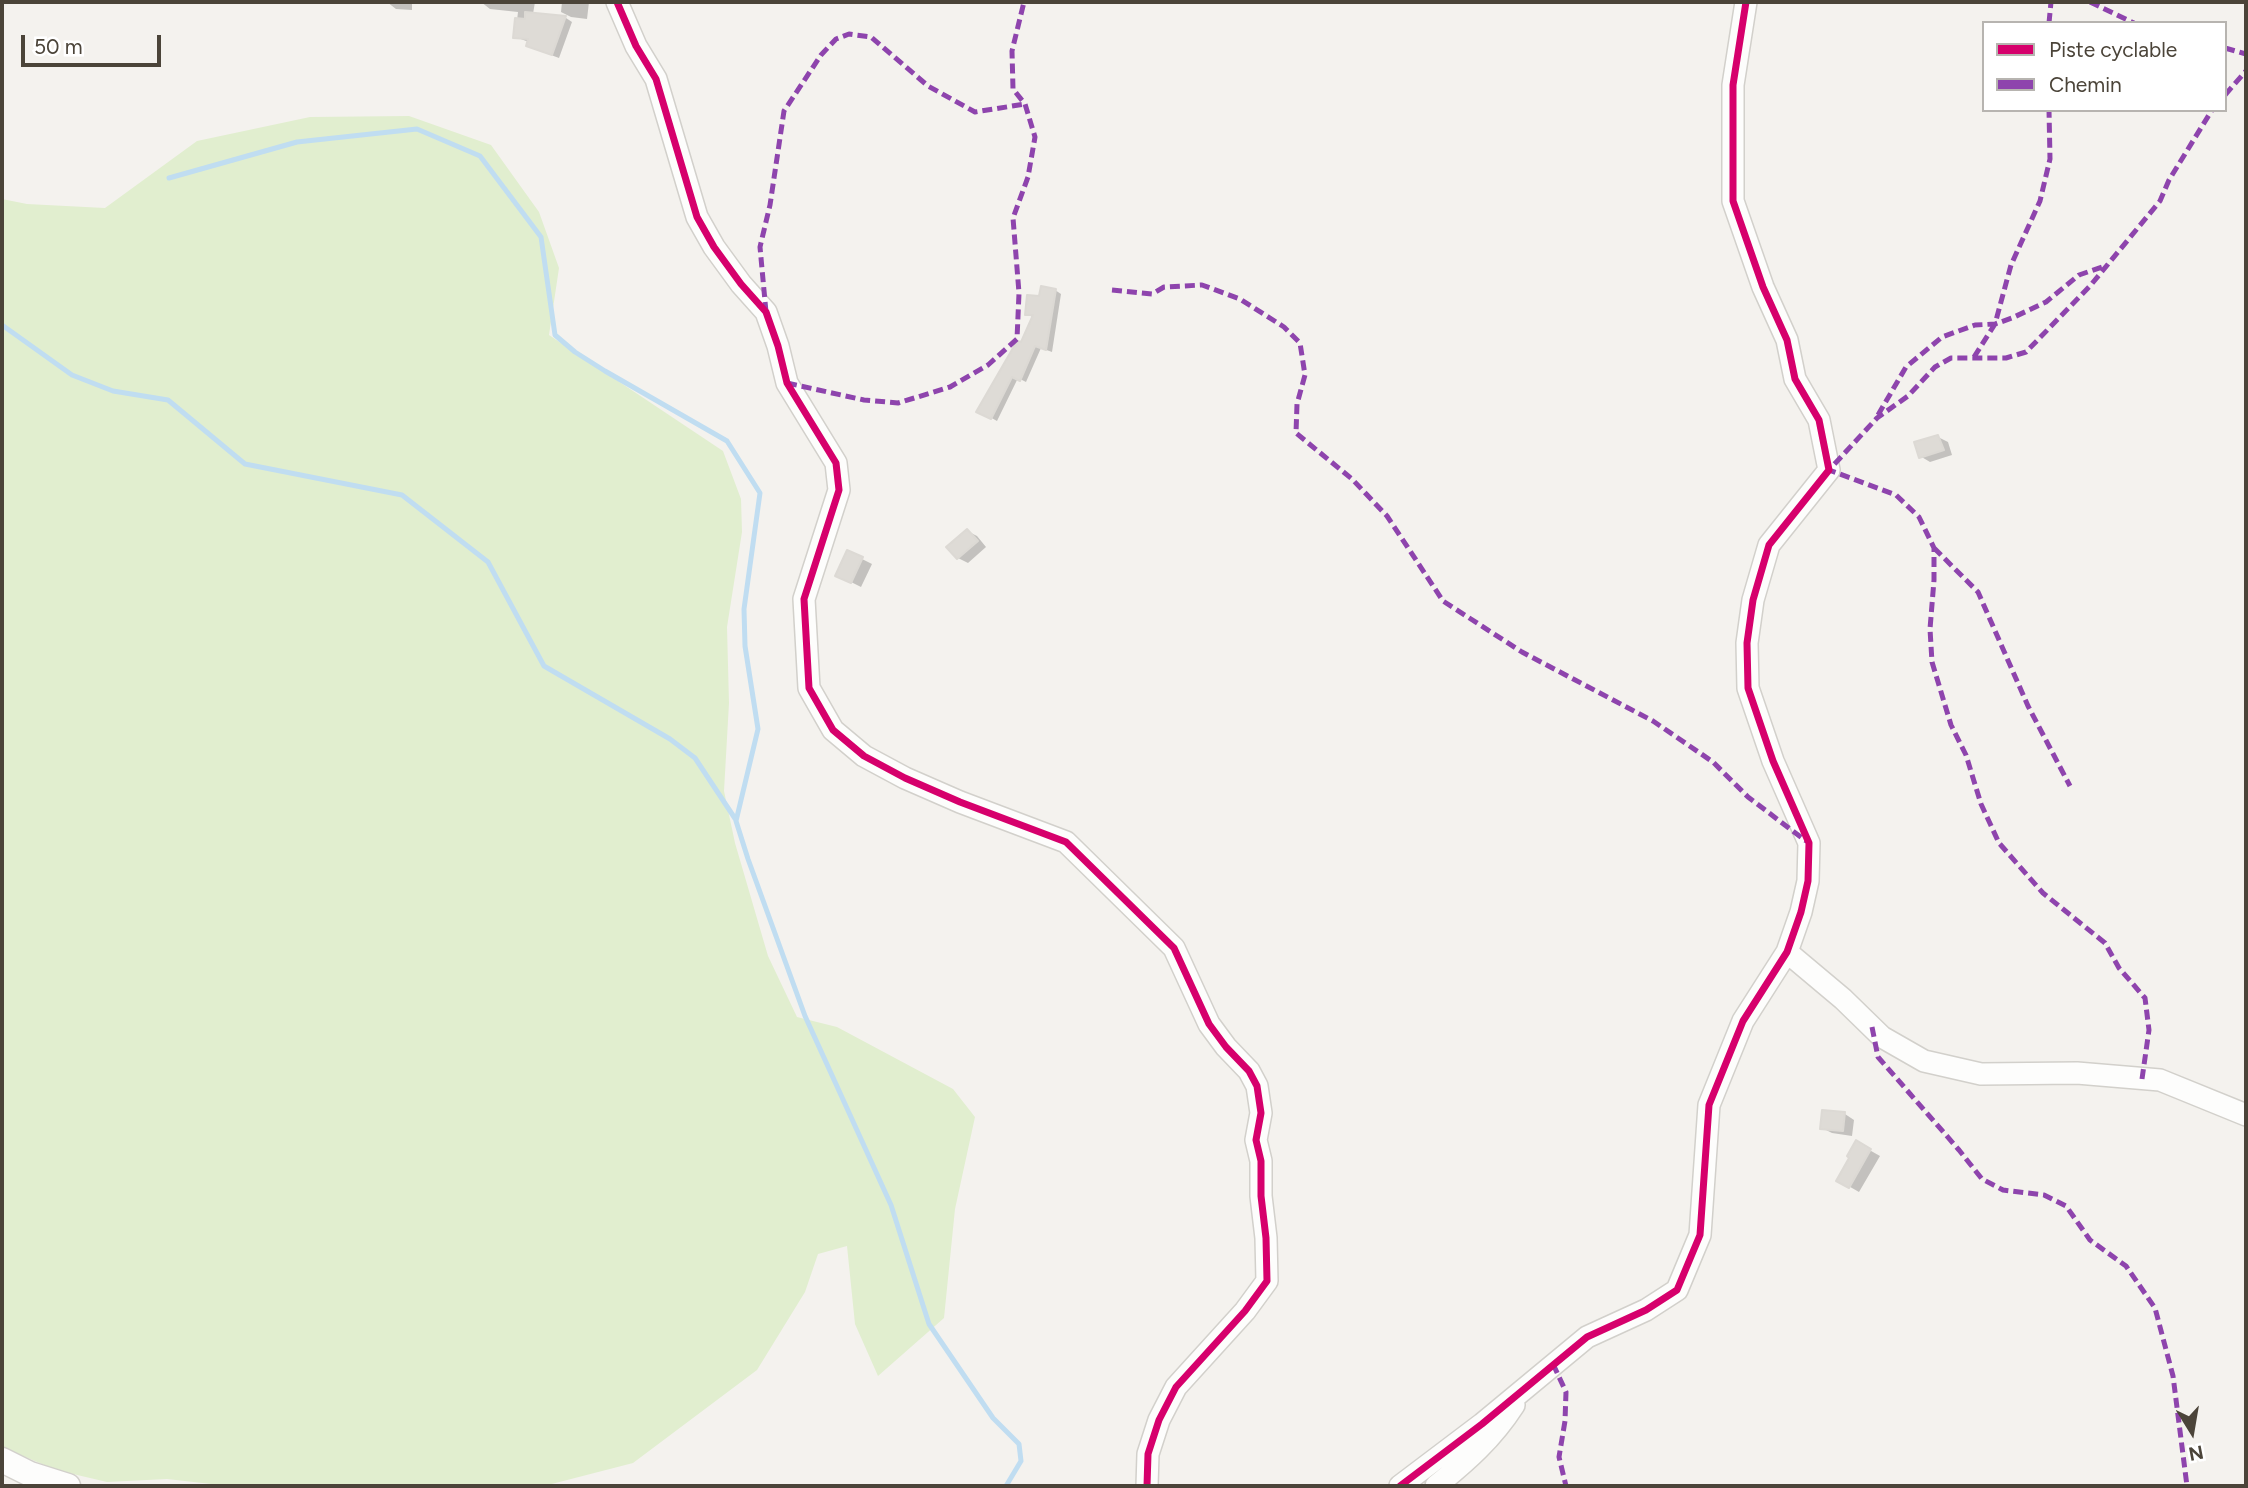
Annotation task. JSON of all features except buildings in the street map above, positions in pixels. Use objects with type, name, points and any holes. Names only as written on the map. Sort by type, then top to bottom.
[{"type":"street","points":[[617,2],[636,46],[656,79],[697,217],[714,247],[766,312],[778,346],[786,383],[836,463],[839,490],[804,599],[809,688],[833,730],[864,756],[905,778],[971,807],[1066,842],[1174,948],[1209,1024],[1249,1071],[1257,1086],[1261,1113],[1256,1140],[1261,1161],[1267,1281],[1245,1311],[1176,1387],[1159,1420],[1148,1454],[1147,1486]]},
{"type":"street","points":[[1400,1486],[1587,1337],[1646,1310],[1677,1290],[1700,1235],[1709,1105],[1743,1021],[1787,952],[1801,912],[1808,881],[1809,843],[1773,761],[1748,688],[1747,643],[1753,600],[1769,544],[1829,470],[1819,420],[1795,379],[1787,340],[1763,287],[1733,201],[1733,85],[1746,2]]},
{"type":"street","points":[[1787,952],[1843,999],[1882,1037],[1924,1061],[1980,1074],[2077,1073],[2160,1080],[2246,1115]]},
{"type":"street","points":[[1436,1486],[1498,1431],[1525,1388]]},
{"type":"street","points":[[2,1460],[30,1474],[68,1486]]},
{"type":"green space","points":[[409,116],[491,145],[539,212],[559,268],[549,335],[723,451],[741,499],[742,532],[727,627],[729,703],[724,791],[735,843],[768,956],[797,1017],[837,1027],[953,1089],[975,1117],[955,1209],[944,1318],[878,1376],[855,1324],[847,1246],[818,1254],[805,1292],[757,1370],[633,1463],[544,1486],[229,1486],[167,1479],[107,1482],[56,1470],[2,1447],[2,199],[27,204],[105,208],[197,141],[310,117]]},
{"type":"waterway","points":[[169,178],[297,142],[417,129],[480,156],[541,237],[555,335],[575,352],[605,371],[727,441],[760,493],[744,609],[745,646],[758,729],[736,821],[805,1016],[891,1205],[929,1324],[993,1418],[1019,1444],[1021,1461],[1006,1486]]},
{"type":"waterway","points":[[2,325],[72,375],[113,391],[168,400],[245,464],[402,495],[488,562],[544,666],[670,739],[695,758],[736,820]]},
{"type":"marked path","points":[[787,383],[864,400],[898,403],[950,387],[988,365],[1017,339],[1019,293],[1013,218],[1028,177],[1035,137],[1025,104],[1013,89],[1012,51],[1024,2]]},
{"type":"marked path","points":[[2049,21],[2051,2]]},
{"type":"marked path","points":[[2090,2],[2130,21]]},
{"type":"marked path","points":[[766,312],[760,247],[770,205],[784,111],[821,55],[836,39],[849,34],[871,37],[928,86],[975,112],[1025,104]]},
{"type":"marked path","points":[[2227,49],[2246,54]]},
{"type":"marked path","points":[[2227,93],[2246,71]]},
{"type":"marked path","points":[[1974,357],[1995,324],[2011,265],[2040,201],[2050,159],[2049,112]]},
{"type":"marked path","points":[[2142,1079],[2149,1030],[2145,998],[2119,968],[2105,943],[2043,893],[1999,843],[1981,804],[1966,755],[1951,725],[1932,662],[1930,629],[1934,548],[1919,517],[1896,495],[1829,470],[1877,418],[1908,396],[1935,367],[1951,358],[2006,358],[2026,352],[2090,286],[2160,201],[2169,180],[2211,112]]},
{"type":"marked path","points":[[1878,415],[1906,367],[1942,337],[1975,325],[1995,324],[2012,318],[2046,302],[2079,275],[2105,266]]},
{"type":"marked path","points":[[1112,290],[1152,294],[1164,287],[1202,285],[1240,299],[1284,327],[1300,343],[1305,375],[1297,404],[1296,433],[1352,479],[1387,516],[1443,601],[1522,652],[1653,721],[1713,762],[1748,797],[1806,841]]},
{"type":"marked path","points":[[1934,548],[1978,592],[2028,706],[2070,786]]},
{"type":"marked path","points":[[1872,1027],[1878,1057],[1982,1179],[2003,1190],[2044,1195],[2066,1206],[2090,1240],[2126,1266],[2155,1308],[2173,1376],[2187,1486]]},
{"type":"marked path","points":[[1553,1364],[1566,1392],[1565,1421],[1559,1457],[1566,1486]]},
{"type":"cycle path","points":[[617,2],[636,46],[656,79],[697,217],[714,247],[766,312],[787,383],[836,463],[839,490],[804,599],[809,688],[833,730],[864,756],[905,778],[1066,842],[1174,948],[1209,1024],[1249,1071],[1257,1086],[1261,1113],[1256,1140],[1261,1161],[1267,1281],[1245,1311],[1176,1387],[1159,1420],[1148,1454],[1147,1486]]},
{"type":"cycle path","points":[[1400,1486],[1482,1424],[1587,1337],[1646,1310],[1677,1290],[1700,1235],[1709,1105],[1743,1021],[1787,952],[1801,912],[1808,881],[1809,843],[1773,761],[1748,688],[1747,643],[1753,600],[1769,545],[1829,470],[1819,420],[1795,379],[1787,340],[1763,287],[1733,201],[1733,85],[1746,2]]}]
